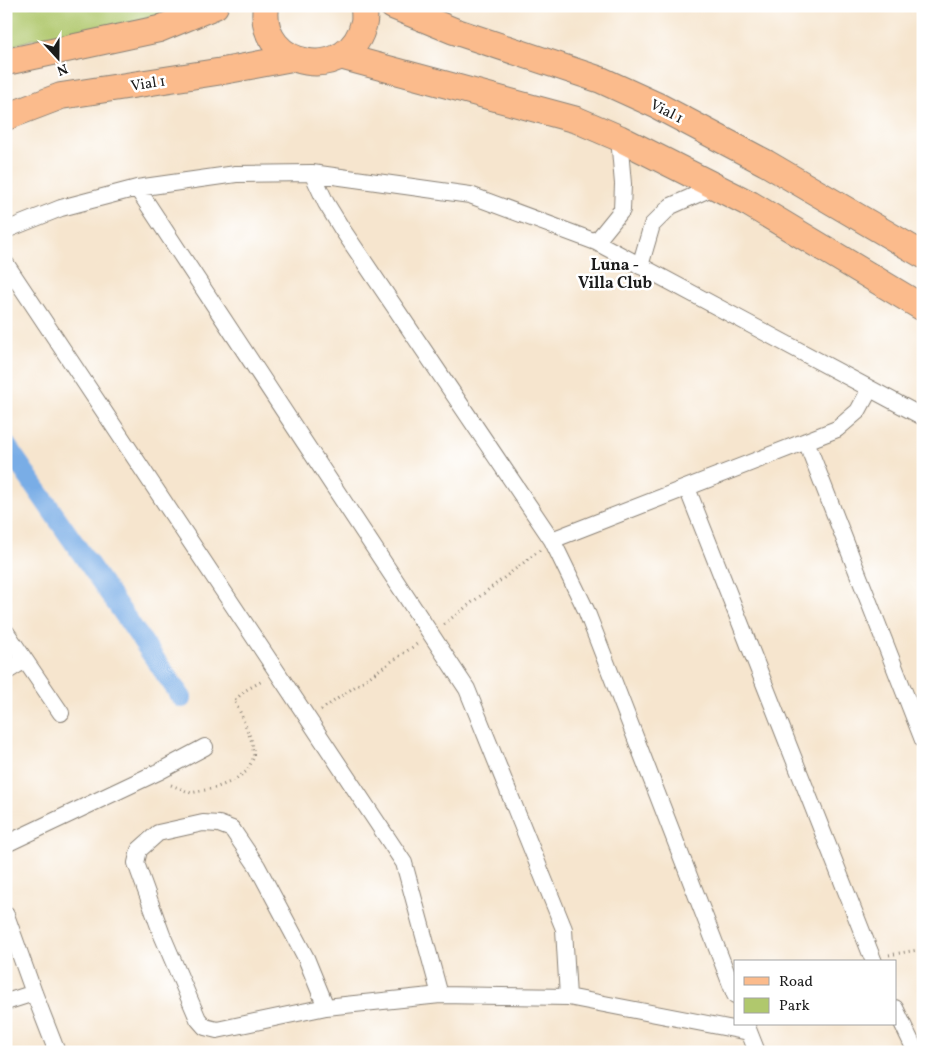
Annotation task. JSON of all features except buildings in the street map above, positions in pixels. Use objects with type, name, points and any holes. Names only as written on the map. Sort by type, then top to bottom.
[{"type":"main road","points":[[6,62],[159,29],[216,6]]},
{"type":"main road","points":[[266,6],[266,23],[271,37],[280,49],[292,58],[308,63],[325,63],[340,56],[352,47],[360,34],[364,20],[364,6]]},
{"type":"main road","name":"Vial 1","points":[[393,6],[454,31],[601,80],[658,106],[766,163],[923,255]]},
{"type":"main road","points":[[340,56],[577,120],[619,138],[750,204],[923,308]]},
{"type":"main road","name":"Vial 1","points":[[6,117],[61,96],[223,71],[292,58]]},
{"type":"street","points":[[596,242],[622,210],[624,184],[619,138]]},
{"type":"street","points":[[312,173],[326,203],[342,229],[552,540],[586,610],[734,992]]},
{"type":"street","points":[[6,230],[61,208],[137,188],[236,174],[312,173],[470,195],[596,242],[923,417]]},
{"type":"street","points":[[640,266],[652,225],[671,206],[716,186]]},
{"type":"street","points":[[137,188],[467,689],[564,928],[568,997]]},
{"type":"street","points":[[6,264],[404,863],[440,995]]},
{"type":"street","points":[[552,540],[837,429],[858,412],[870,389]]},
{"type":"street","points":[[806,441],[923,740]]},
{"type":"street","points":[[687,488],[873,960]]},
{"type":"street","points":[[6,632],[61,714]]},
{"type":"street","points":[[6,672],[25,660]]},
{"type":"street","points":[[6,844],[160,771],[205,747]]},
{"type":"street","points":[[326,1007],[306,958],[257,866],[232,829],[219,824],[203,822],[158,833],[139,850],[136,863],[162,935],[198,1020],[206,1027],[217,1030],[326,1007],[440,995],[568,997],[734,1026]]},
{"type":"street","points":[[6,915],[57,1052]]},
{"type":"street","points":[[6,1002],[34,993]]},
{"type":"street","points":[[896,1010],[916,1052]]},
{"type":"street","points":[[747,1028],[758,1052]]},
{"type":"path","points":[[160,771],[172,786],[191,792],[215,788],[233,781],[246,771],[254,757],[252,742],[234,701],[246,690],[278,674]]},
{"type":"green space","points":[[20,6],[173,6],[175,11],[140,21],[34,39],[6,48],[6,10]]},
{"type":"waterway","points":[[6,445],[182,698]]},
{"type":"district","name":"Luna - Villa Club","points":[[615,273]]}]
